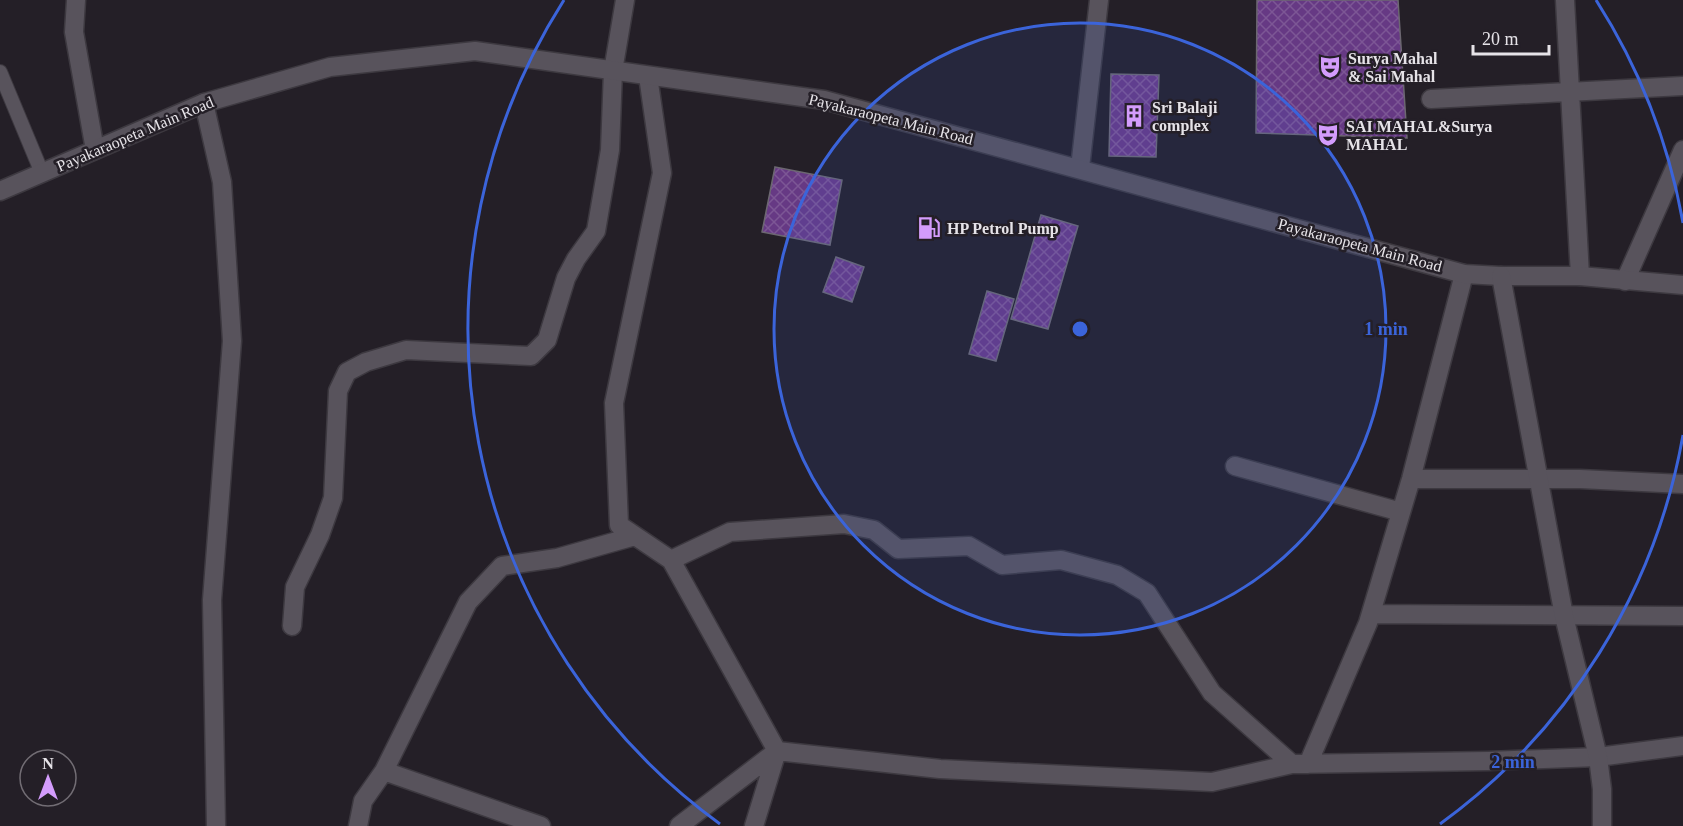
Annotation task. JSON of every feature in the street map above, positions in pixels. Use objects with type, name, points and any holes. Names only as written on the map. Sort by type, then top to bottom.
[{"type":"street","points":[[76,0],[74,32],[95,150]]},
{"type":"street","points":[[292,626],[295,587],[320,535],[333,498],[338,391],[347,372],[366,362],[406,350],[531,356],[547,340],[566,278],[596,231],[610,150],[613,70],[625,0]]},
{"type":"street","points":[[1080,168],[1099,0]]},
{"type":"street","points":[[1565,0],[1580,276]]},
{"type":"street","name":"Payakaraopeta Main Road","points":[[0,191],[204,103],[330,67],[475,51],[824,100],[1464,274],[1580,276],[1683,285]]},
{"type":"street","points":[[648,76],[662,173],[614,403],[619,525],[671,560],[777,751],[754,826]]},
{"type":"street","points":[[1431,99],[1683,86]]},
{"type":"street","points":[[204,103],[222,182],[232,341],[212,600],[216,826]]},
{"type":"street","points":[[1624,280],[1683,150]]},
{"type":"street","points":[[1300,764],[1371,614],[1412,479],[1464,274]]},
{"type":"street","points":[[1501,276],[1564,616],[1599,756],[1602,826]]},
{"type":"street","points":[[1235,466],[1401,512]]},
{"type":"street","points":[[1412,479],[1580,479],[1683,484]]},
{"type":"street","points":[[671,560],[729,532],[844,524],[874,530],[898,549],[969,546],[1002,565],[1061,560],[1118,575],[1147,594],[1212,693],[1300,764]]},
{"type":"street","points":[[358,826],[363,801],[384,771],[468,602],[502,566],[557,558],[635,536]]},
{"type":"street","points":[[1371,614],[1683,616]]},
{"type":"street","points":[[679,826],[777,751],[940,769],[1212,782],[1300,764],[1488,761],[1599,756],[1683,746]]},
{"type":"street","points":[[384,771],[541,826]]},
{"type":"lane","points":[[0,72],[42,173]]},
{"type":"building","name":"Surya Mahal & Sai Mahal","points":[[1257,0],[1398,0],[1407,138],[1256,133]]},
{"type":"building","name":"Sri Balaji complex","points":[[1111,74],[1159,75],[1156,157],[1109,156]]},
{"type":"building","points":[[775,167],[842,180],[830,245],[762,232]]},
{"type":"building","points":[[1041,215],[1078,226],[1048,329],[1011,319]]},
{"type":"building","points":[[836,257],[864,267],[852,302],[823,292]]},
{"type":"building","points":[[987,291],[1014,299],[996,361],[969,354]]},
{"type":"place","name":"Surya Mahal & Sai Mahal","points":[[1330,67]]},
{"type":"place","name":"Sri Balaji complex","points":[[1134,116]]},
{"type":"place","name":"SAI MAHAL&Surya MAHAL","points":[[1328,135]]},
{"type":"place","name":"HP Petrol Pump","points":[[929,228]]}]
